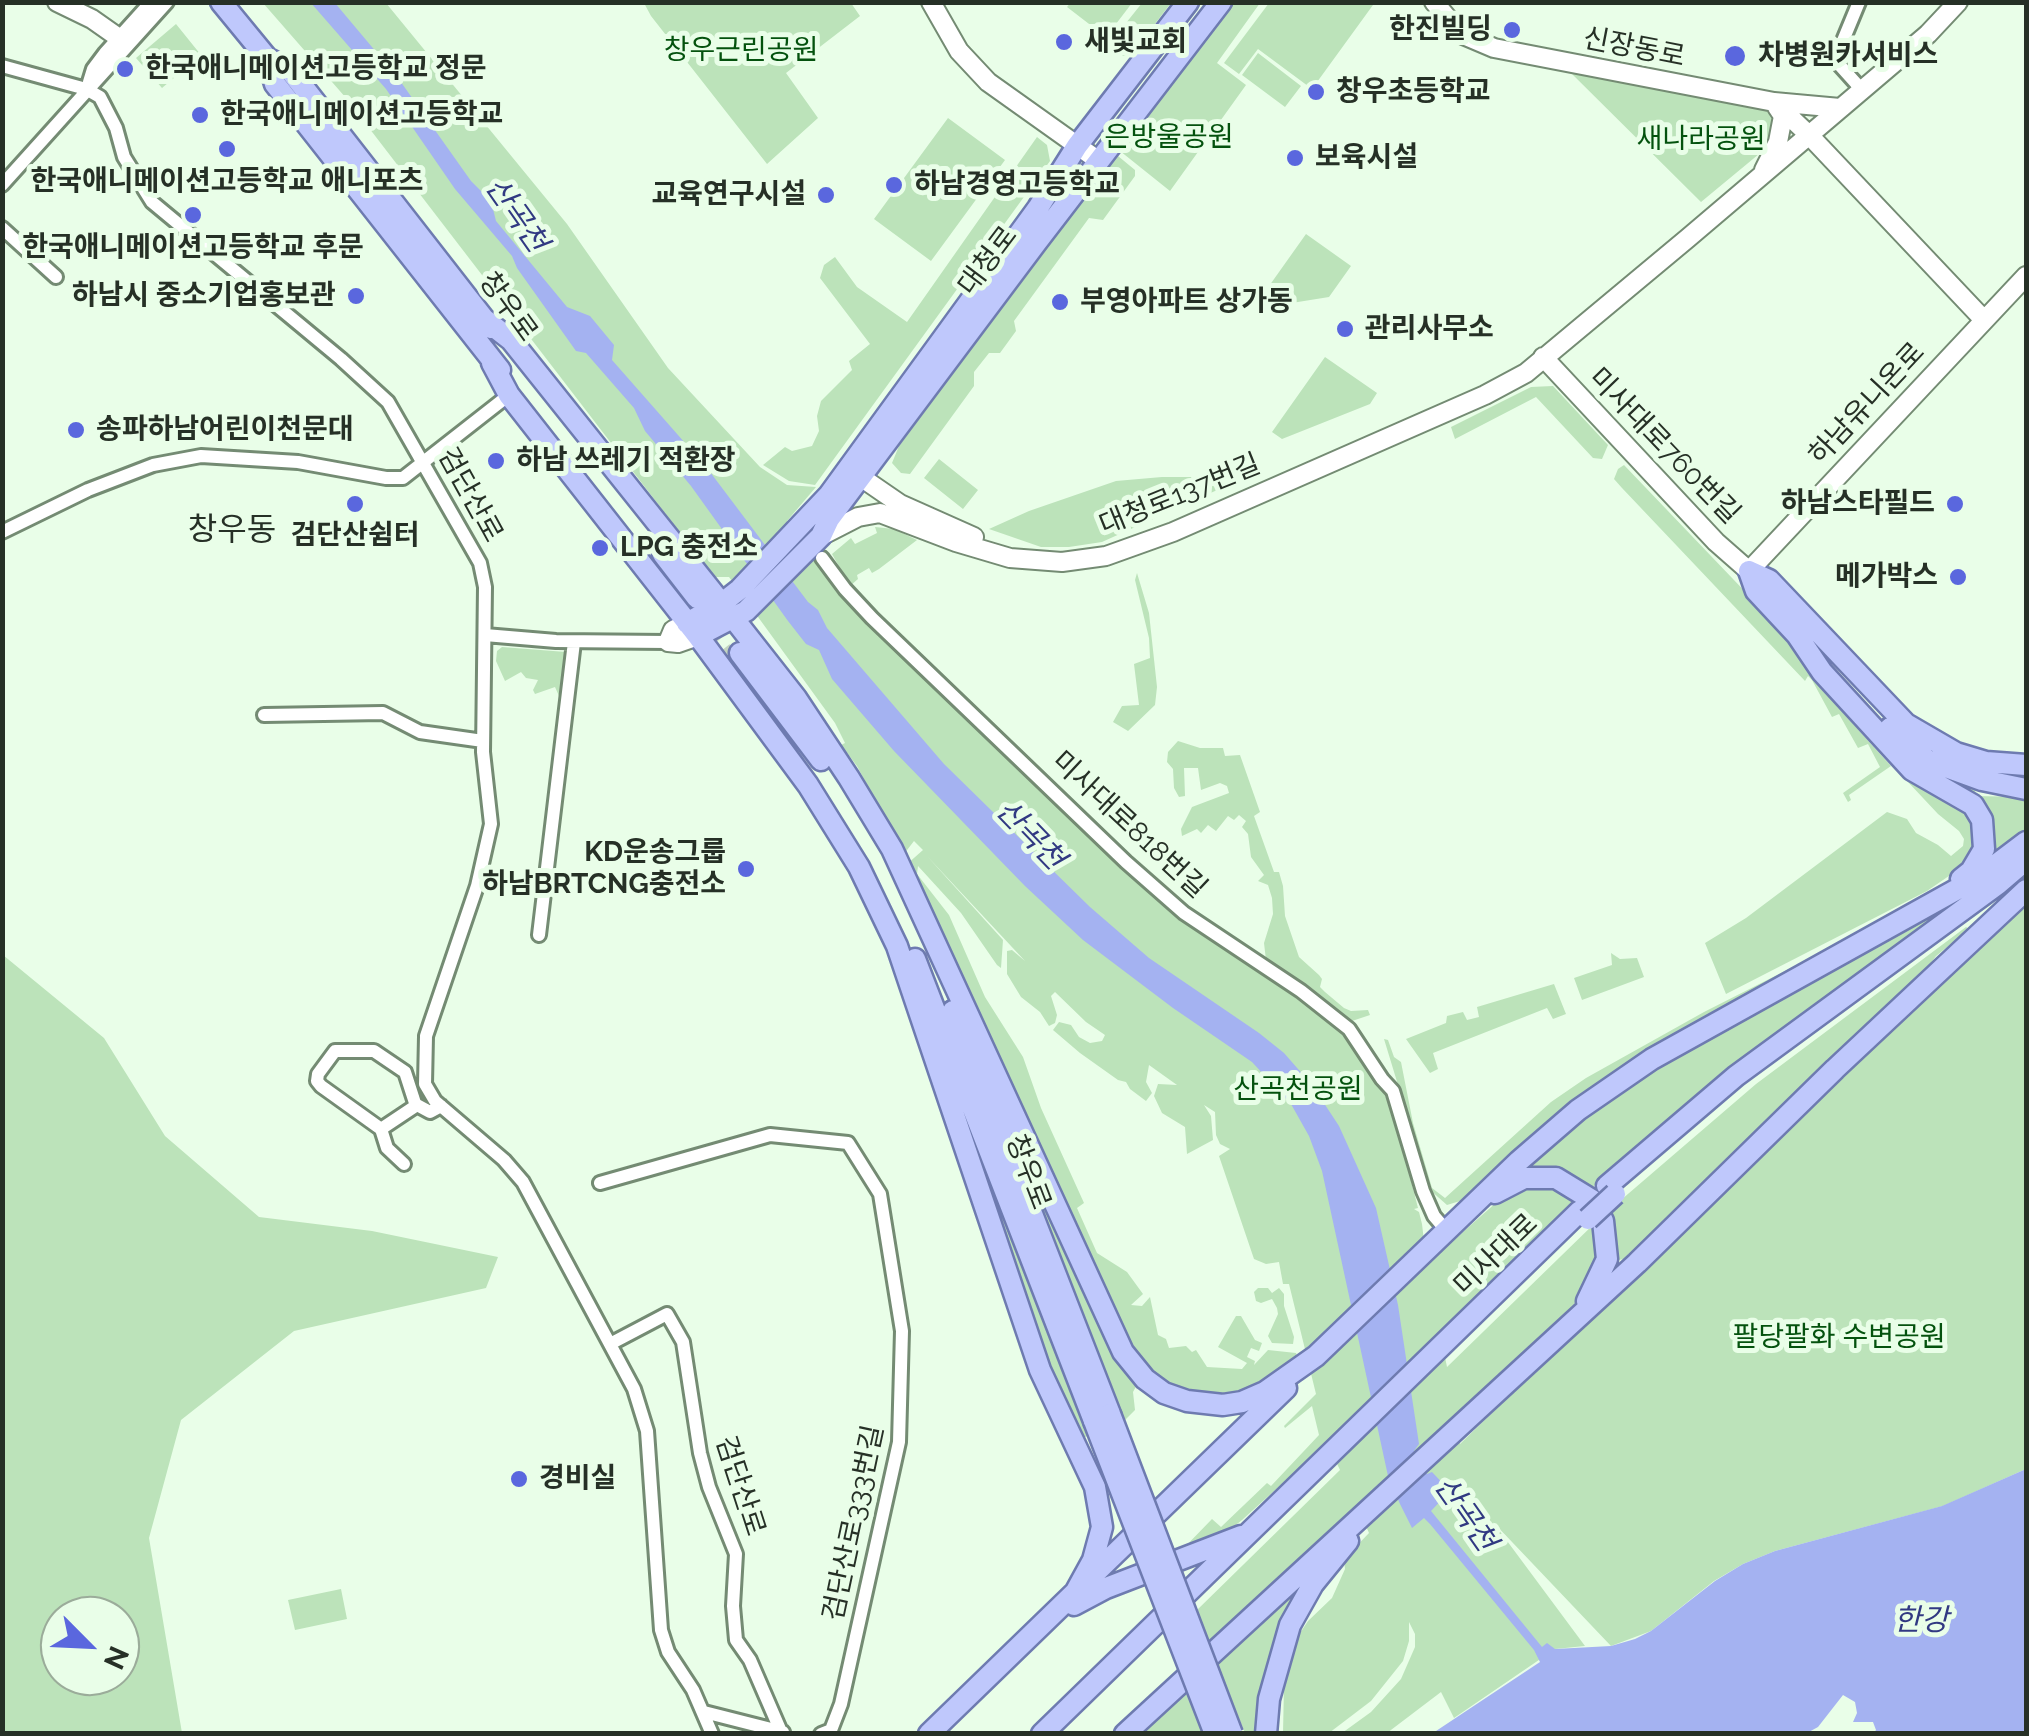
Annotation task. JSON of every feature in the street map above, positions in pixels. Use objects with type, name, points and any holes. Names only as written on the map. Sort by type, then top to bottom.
[{"type":"main road","points":[[57,2],[119,38]]},
{"type":"main road","name":"창우로","points":[[222,2],[267,58],[276,84],[492,363],[512,379],[692,616]]},
{"type":"main road","points":[[930,2],[959,51],[988,82],[1099,161]]},
{"type":"main road","name":"대청로","points":[[748,595],[813,556],[854,473],[1077,146],[1188,2]]},
{"type":"main road","name":"대청로","points":[[748,595],[790,537],[854,473],[1221,2]]},
{"type":"main road","name":"신장동로","points":[[1434,2],[1461,34],[1494,48],[1774,102],[1840,108]]},
{"type":"main road","points":[[1809,135],[1928,34],[1958,2]]},
{"type":"main road","name":"창우로","points":[[267,58],[290,70],[484,319],[692,616]]},
{"type":"main road","points":[[1774,102],[1984,320]]},
{"type":"main road","points":[[1760,177],[1778,142],[1783,116],[1774,102]]},
{"type":"main road","name":"대청로137번길","points":[[821,536],[858,517],[880,513],[1010,558],[1062,562],[1106,556],[1173,532],[1450,412],[1526,373],[1809,135]]},
{"type":"main road","name":"하남유니온로","points":[[1749,571],[2026,276]]},
{"type":"main road","points":[[484,319],[511,340],[796,698],[892,849],[1123,1352],[1133,1366],[1164,1392],[1204,1405],[1223,1405],[1254,1398],[1309,1361]]},
{"type":"main road","name":"대청로137번길","points":[[854,473],[900,504],[981,540],[1042,551],[1092,548],[1161,526],[1466,393],[1520,362],[1542,358]]},
{"type":"main road","name":"미사대로760번길","points":[[1542,358],[1716,542],[1749,571]]},
{"type":"main road","points":[[492,363],[509,396],[692,616],[860,867],[897,946],[1040,1370],[1095,1487],[1102,1511],[1099,1543],[1076,1591]]},
{"type":"main road","points":[[1749,571],[1756,591],[1797,635],[1926,760],[1982,780],[2026,789]]},
{"type":"main road","points":[[1749,571],[1768,580],[1906,724],[1956,753],[1986,762],[2026,765]]},
{"type":"main road","points":[[668,642],[673,630],[692,616],[728,612],[748,595]]},
{"type":"main road","points":[[1797,635],[1822,672],[1912,770],[1972,805],[1982,820],[1984,849],[1978,862],[1928,906]]},
{"type":"main road","name":"창우로","points":[[735,657],[832,797],[892,908],[1102,1418],[1215,1734]]},
{"type":"main road","points":[[929,1734],[1428,1246],[1578,1110],[1652,1059],[1981,876],[2026,842]]},
{"type":"main road","name":"미사대로","points":[[1042,1734],[1247,1534],[1386,1412],[1584,1215],[1736,1076],[2026,860]]},
{"type":"main road","name":"미사대로","points":[[1611,1190],[1743,1085],[2026,875]]},
{"type":"main road","points":[[1126,1734],[1637,1264],[2026,890]]},
{"type":"main road","points":[[1467,1210],[1524,1178],[1556,1178],[1592,1200],[1603,1222],[1607,1258],[1578,1316]]},
{"type":"main road","points":[[1102,1418],[1232,1734]]},
{"type":"main road","name":"미사대로","points":[[1060,1734],[1328,1464]]},
{"type":"main road","points":[[1266,1734],[1278,1661],[1299,1609],[1355,1526]]},
{"type":"main road","points":[[1038,1627],[1106,1588],[1247,1534]]},
{"type":"street","points":[[86,89],[93,69],[151,2]]},
{"type":"street","points":[[3,182],[166,2]]},
{"type":"street","points":[[1859,2],[1835,60],[1862,90]]},
{"type":"street","points":[[2,66],[86,89]]},
{"type":"street","name":"검단산로","points":[[86,89],[100,97],[108,110],[124,157],[152,202],[341,358],[388,402],[468,539],[484,574],[483,742],[491,812],[489,839],[478,886],[431,1017],[423,1056],[425,1084],[441,1106],[504,1160],[523,1182],[634,1389],[647,1431],[657,1598],[664,1641],[712,1734]]},
{"type":"street","points":[[2,228],[50,276]]},
{"type":"street","points":[[2,532],[88,490],[153,465],[201,456],[298,462],[403,478],[509,396]]},
{"type":"street","name":"미사대로818번길","points":[[813,556],[872,618],[1126,862],[1184,913],[1301,990],[1349,1029],[1394,1091],[1423,1191],[1434,1216],[1446,1230]]},
{"type":"street","points":[[485,634],[574,642],[668,642]]},
{"type":"street","points":[[538,935],[574,642]]},
{"type":"street","points":[[264,715],[383,713],[420,732],[483,742]]},
{"type":"street","points":[[404,1164],[387,1148],[381,1129],[317,1082],[318,1074],[335,1051],[374,1051],[405,1072],[418,1104],[430,1112],[441,1106]]},
{"type":"street","points":[[381,1129],[418,1104]]},
{"type":"street","name":"검단산로333번길","points":[[600,1183],[770,1134],[848,1144],[880,1194],[902,1331],[900,1442],[849,1670],[829,1732]]},
{"type":"street","name":"검단산로","points":[[610,1344],[667,1314],[683,1342],[700,1452],[709,1487],[736,1554],[736,1640],[750,1660],[784,1733]]},
{"type":"street","points":[[704,1712],[784,1733]]},
{"type":"green space","points":[[1071,2],[1132,3],[1106,37],[1067,7]]},
{"type":"green space","points":[[263,3],[386,3],[567,224],[668,368],[760,467],[787,485],[816,487],[787,521],[802,546],[1046,791],[1254,963],[1351,1037],[1395,1117],[1418,1208],[1414,1209],[1422,1224],[1426,1258],[1455,1239],[1515,1186],[1549,1182],[1582,1197],[1440,1333],[1447,1367],[1598,1220],[1604,1243],[1582,1297],[1455,1415],[1460,1444],[1868,1047],[2026,900],[2026,1469],[1943,1506],[1775,1551],[1743,1564],[1714,1581],[1651,1631],[1611,1646],[1493,1522],[1585,1646],[1555,1649],[1454,1718],[1441,1692],[1387,1733],[1342,1733],[1371,1712],[1401,1679],[1415,1647],[1415,1634],[1409,1622],[1403,1661],[1371,1701],[1329,1733],[1283,1733],[1284,1686],[1294,1642],[1308,1621],[1332,1598],[1345,1569],[1344,1559],[1369,1533],[1359,1510],[1211,1648],[1196,1611],[1340,1470],[1327,1443],[1227,1532],[1179,1553],[1212,1519],[1221,1527],[1267,1483],[1271,1486],[1319,1435],[1312,1406],[1284,1426],[1316,1394],[1289,1284],[1283,1284],[1279,1262],[1266,1264],[1254,1259],[1219,1156],[1230,1149],[1220,1144],[1216,1135],[1215,1112],[1204,1105],[1211,1116],[1213,1140],[1187,1154],[1185,1127],[1162,1113],[1154,1096],[1158,1084],[1177,1085],[1149,1065],[1146,1082],[1152,1093],[1146,1101],[1126,1082],[1080,1053],[1053,1030],[1059,1022],[1071,1025],[1079,1037],[1090,1043],[1102,1041],[1105,1035],[1055,992],[1051,996],[1057,1015],[1055,1023],[1049,1026],[1040,1012],[1021,997],[1007,974],[1007,951],[1012,950],[1025,961],[927,856],[1003,940],[1001,968],[997,965],[961,913],[918,866],[917,874],[949,915],[985,997],[1023,1057],[1041,1108],[1084,1203],[1077,1208],[1097,1253],[1127,1272],[1143,1294],[1131,1305],[1142,1306],[1150,1297],[1158,1335],[1166,1339],[1169,1348],[1186,1346],[1192,1352],[1196,1350],[1207,1367],[1242,1369],[1247,1363],[1218,1347],[1236,1316],[1241,1316],[1255,1340],[1262,1343],[1259,1351],[1251,1348],[1247,1357],[1255,1361],[1254,1365],[1268,1350],[1296,1353],[1298,1359],[1268,1385],[1216,1402],[1159,1384],[1130,1350],[906,865],[923,850],[914,841],[904,854],[857,766],[841,745],[845,743],[835,723],[729,577],[714,577],[346,98]]},
{"type":"green space","name":"창우근린공원","points":[[644,3],[851,3],[860,16],[786,73],[818,118],[767,164]]},
{"type":"green space","points":[[1142,3],[1171,3],[1131,55],[1121,56],[1112,51],[1110,43]]},
{"type":"green space","name":"은방울공원","points":[[1234,3],[1260,3],[1217,63],[1246,85],[1170,191],[1120,151],[1209,28],[1222,20]]},
{"type":"green space","points":[[1269,3],[1371,3],[1312,89],[1258,49],[1239,74],[1224,63]]},
{"type":"green space","points":[[176,24],[201,55],[162,88],[136,58]]},
{"type":"green space","points":[[1258,53],[1301,86],[1285,107],[1242,75]]},
{"type":"green space","name":"새나라공원","points":[[1570,72],[1770,108],[1782,135],[1701,202]]},
{"type":"green space","points":[[948,118],[1005,160],[931,261],[874,219]]},
{"type":"green space","points":[[1037,137],[1047,145],[1050,161],[815,485],[789,481],[763,465],[785,447],[792,451],[812,446],[819,431],[821,401],[852,370],[849,361],[870,344],[820,278],[824,265],[835,257],[857,287],[907,322]]},
{"type":"green space","points":[[1113,156],[1135,170],[1135,176],[1103,220],[1089,218],[1014,321],[1016,331],[1000,353],[989,353],[974,372],[974,386],[910,474],[901,473],[892,463],[899,446]]},
{"type":"green space","points":[[1306,234],[1351,266],[1329,297],[1273,306],[1257,303]]},
{"type":"green space","points":[[1325,357],[1377,393],[1370,404],[1282,439],[1272,432]]},
{"type":"green space","points":[[1553,386],[1608,445],[1602,459],[1593,458],[1536,397],[1455,439],[1451,427],[1531,387]]},
{"type":"green space","points":[[939,459],[978,490],[963,509],[924,478]]},
{"type":"green space","points":[[1624,465],[1755,602],[1971,812],[1978,856],[1927,891],[1726,994],[1705,943],[1746,918],[1887,812],[1907,819],[1916,833],[1951,856],[1963,846],[1964,839],[1834,703],[1891,766],[1849,795],[1848,802],[1843,793],[1880,767],[1868,744],[1858,748],[1839,714],[1832,717],[1812,680],[1808,676],[1805,681],[1614,479]]},
{"type":"green space","points":[[1246,477],[1102,542],[1041,547],[989,529],[1116,481]]},
{"type":"green space","points":[[875,527],[894,529],[917,540],[879,569],[872,573],[869,568],[857,575],[850,586],[832,554],[851,538],[855,544],[877,533]]},
{"type":"green space","points":[[1137,573],[1149,613],[1157,687],[1155,705],[1128,731],[1113,722],[1122,706],[1139,705],[1134,664],[1150,658],[1135,580]]},
{"type":"green space","points":[[502,647],[566,652],[561,694],[555,687],[535,694],[538,680],[526,678],[521,672],[505,681],[496,661],[497,651]]},
{"type":"green space","points":[[1894,740],[1976,784],[1975,796],[2026,797],[2026,834],[1990,863],[1992,836]]},
{"type":"green space","points":[[1178,741],[1200,748],[1223,748],[1225,756],[1240,755],[1260,812],[1254,816],[1274,872],[1279,872],[1285,916],[1299,957],[1322,979],[1320,987],[1344,1008],[1368,1010],[1370,1015],[1349,1022],[1266,960],[1264,943],[1273,914],[1272,898],[1268,885],[1258,881],[1264,875],[1251,857],[1248,834],[1242,827],[1246,821],[1239,815],[1234,820],[1228,816],[1216,831],[1208,825],[1201,833],[1197,829],[1182,836],[1181,829],[1192,807],[1229,793],[1227,786],[1220,783],[1201,790],[1198,768],[1184,768],[1185,796],[1179,797],[1174,788],[1173,769],[1167,762],[1168,752]]},
{"type":"green space","points":[[1980,884],[1737,1064],[1589,1190],[1520,1170],[1542,1147],[1634,1081]]},
{"type":"green space","points":[[1933,896],[1593,1091],[1537,1131],[1460,1201],[1447,1205],[1430,1190],[1384,1039],[1401,1062],[1432,1188],[1445,1198],[1551,1102],[1586,1078],[1704,1012]]},
{"type":"green space","points":[[1966,927],[1969,929],[1936,956],[1922,975],[1633,1257],[1614,1261],[1607,1212],[1756,1084]]},
{"type":"green space","points":[[1611,953],[1620,959],[1637,958],[1644,977],[1582,1000],[1574,978],[1612,965]]},
{"type":"green space","points":[[3,955],[104,1038],[165,1136],[259,1217],[372,1231],[498,1257],[486,1288],[294,1331],[181,1420],[149,1538],[182,1733],[3,1733]]},
{"type":"green space","points":[[1554,984],[1566,1014],[1553,1019],[1547,1008],[1433,1053],[1438,1069],[1430,1073],[1406,1039],[1446,1023],[1447,1016],[1463,1012],[1467,1020],[1479,1017],[1477,1007]]},
{"type":"green space","points":[[925,1009],[1088,1436],[1082,1438],[1047,1368]]},
{"type":"green space","points":[[979,1053],[1140,1379],[1133,1392],[1135,1410],[1124,1421]]},
{"type":"green space","points":[[1268,1288],[1272,1293],[1279,1288],[1284,1294],[1293,1344],[1272,1343],[1268,1336],[1277,1308],[1272,1299],[1256,1301],[1254,1292]]},
{"type":"green space","points":[[1324,1560],[1301,1595],[1261,1733],[1245,1733],[1216,1662]]},
{"type":"green space","points":[[341,1589],[347,1619],[295,1630],[288,1600]]},
{"type":"green space","points":[[1186,1690],[1202,1733],[1139,1734]]},
{"type":"water","name":"한강","points":[[311,3],[335,3],[398,78],[471,181],[491,201],[496,221],[567,307],[590,316],[614,345],[612,360],[707,468],[818,610],[827,628],[944,764],[1090,907],[1149,958],[1284,1053],[1312,1085],[1339,1126],[1376,1208],[1398,1305],[1419,1444],[1414,1451],[1427,1474],[1432,1472],[1450,1491],[1431,1511],[1542,1647],[1547,1643],[1555,1649],[1611,1646],[1635,1639],[1743,1564],[1775,1551],[1942,1506],[2026,1469],[2026,1733],[1874,1733],[1873,1722],[1853,1722],[1857,1713],[1855,1702],[1843,1695],[1818,1727],[1807,1733],[1433,1733],[1540,1662],[1430,1524],[1424,1518],[1412,1528],[1400,1504],[1388,1476],[1322,1171],[1291,1104],[1252,1062],[1083,940],[894,751],[832,679],[819,650],[806,644],[788,621],[691,486],[645,431],[634,408],[586,353],[576,351],[512,256],[455,189],[386,89]]},
{"type":"tunnel","points":[[703,627],[730,661]]},
{"type":"place","name":"한진빌딩","points":[[1512,30]]},
{"type":"place","name":"새빛교회","points":[[1064,42]]},
{"type":"place","name":"차병원카서비스","points":[[1735,56]]},
{"type":"place","name":"한국애니메이션고등학교 정문","points":[[125,69]]},
{"type":"place","name":"창우초등학교","points":[[1316,92]]},
{"type":"place","name":"한국애니메이션고등학교","points":[[200,115]]},
{"type":"place","name":"한국애니메이션고등학교 애니포츠","points":[[227,149]]},
{"type":"place","name":"보육시설","points":[[1295,158]]},
{"type":"place","name":"하남경영고등학교","points":[[894,185]]},
{"type":"place","name":"교육연구시설","points":[[826,195]]},
{"type":"place","name":"한국애니메이션고등학교 후문","points":[[193,215]]},
{"type":"place","name":"하남시 중소기업홍보관","points":[[356,296]]},
{"type":"place","name":"부영아파트 상가동","points":[[1060,302]]},
{"type":"place","name":"관리사무소","points":[[1345,329]]},
{"type":"place","name":"송파하남어린이천문대","points":[[76,430]]},
{"type":"place","name":"하남 쓰레기 적환장","points":[[496,461]]},
{"type":"place","name":"검단산쉼터","points":[[355,504]]},
{"type":"place","name":"하남스타필드","points":[[1955,504]]},
{"type":"place","name":"LPG 충전소","points":[[600,548]]},
{"type":"place","name":"메가박스","points":[[1958,577]]},
{"type":"place","name":"KD운송그룹 하남BRTCNG충전소","points":[[746,869]]},
{"type":"place","name":"경비실","points":[[519,1479]]},
{"type":"district","name":"창우동","points":[[232,530]]},
{"type":"water label","name":"산곡천","points":[[516,215]]},
{"type":"water label","name":"산곡천","points":[[1030,835]]},
{"type":"water label","name":"산곡천","points":[[1465,1514]]},
{"type":"park label","name":"산곡천공원","points":[[1298,1090]]},
{"type":"park label","name":"팔당팔화 수변공원","points":[[1839,1338]]}]
